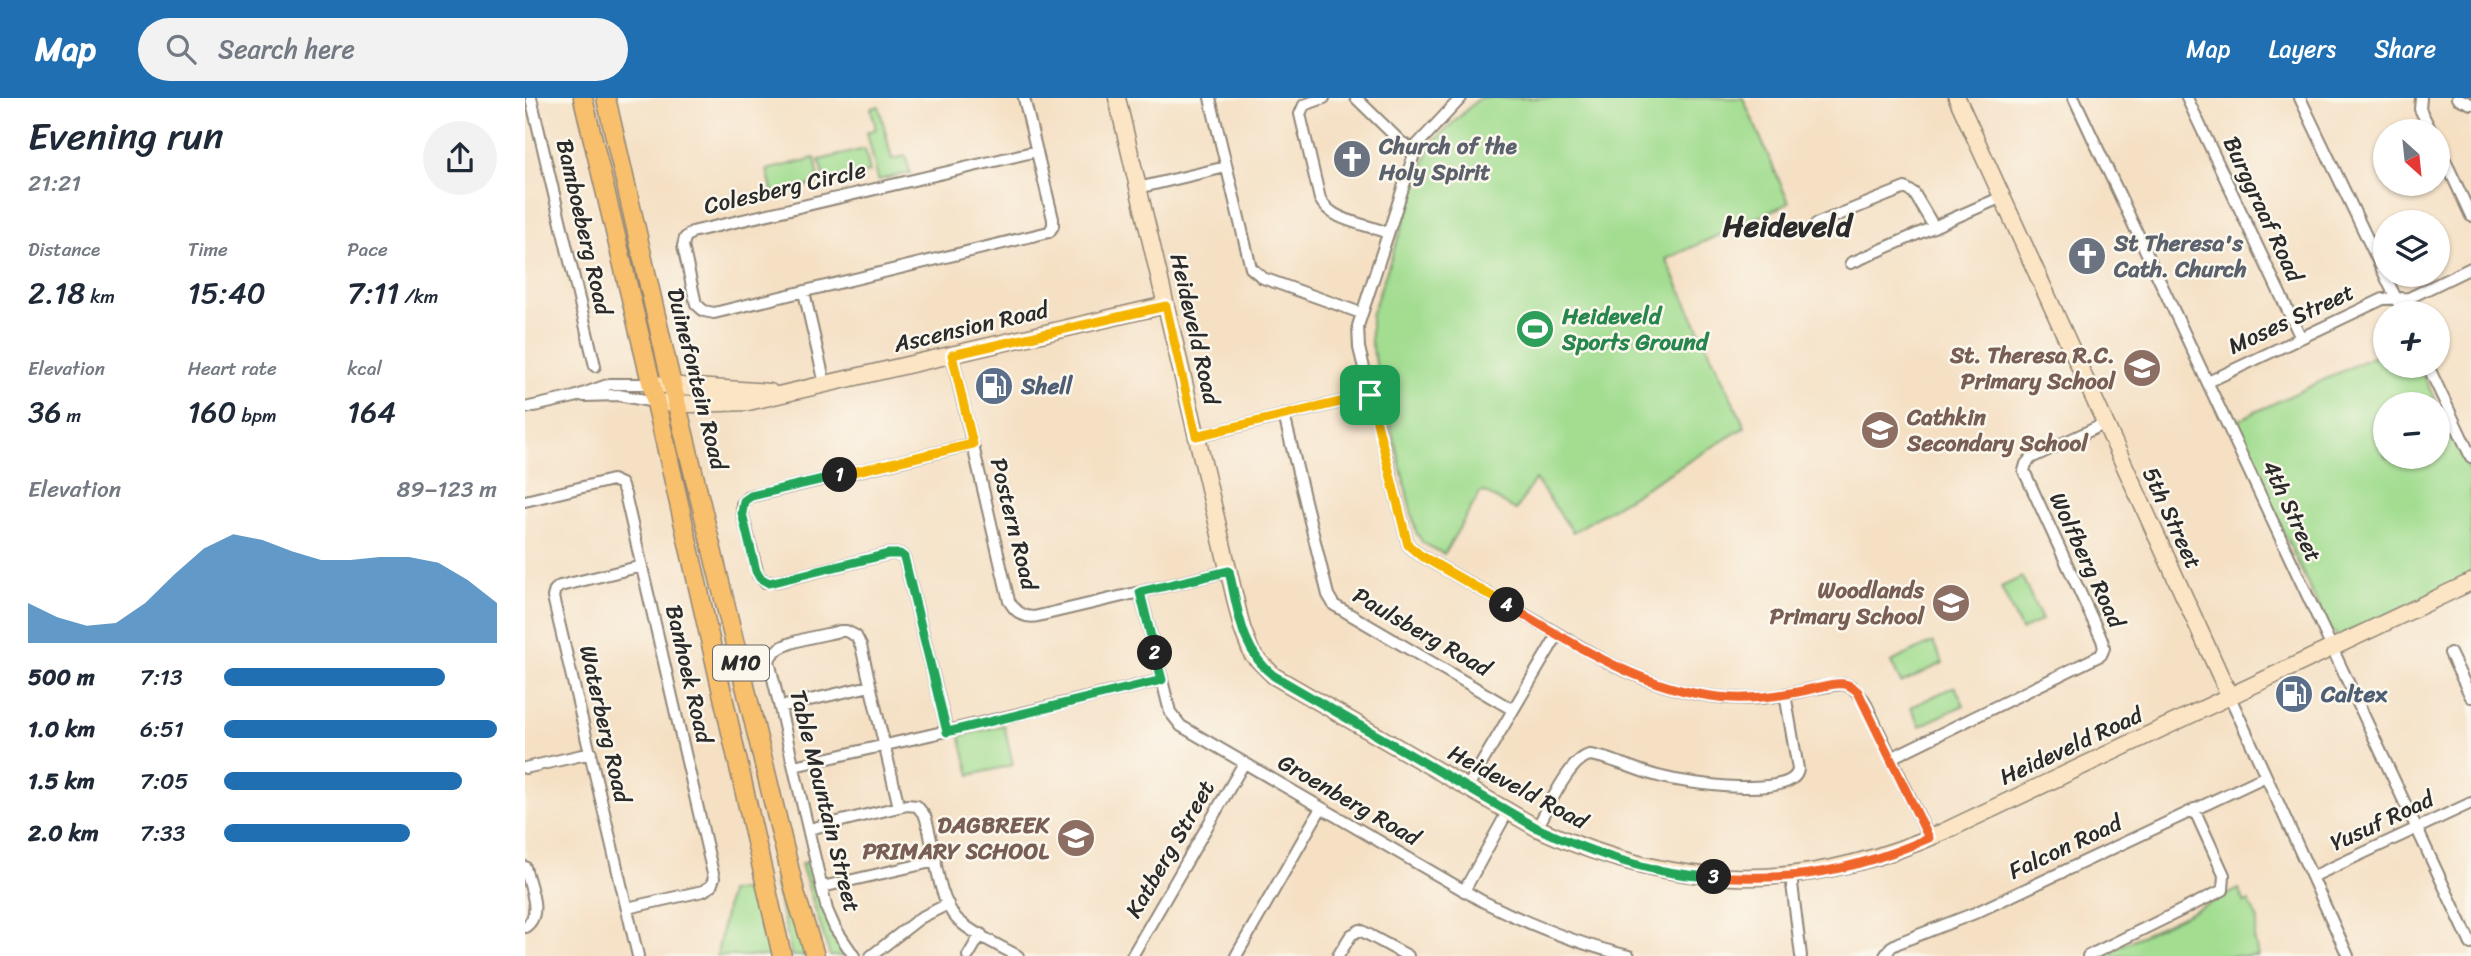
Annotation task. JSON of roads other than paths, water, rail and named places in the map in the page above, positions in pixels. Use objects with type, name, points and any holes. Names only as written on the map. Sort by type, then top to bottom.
[{"type":"main road","name":"Duinefontein Road","points":[[583,98],[782,956]]},
{"type":"main road","name":"Duinefontein Road","points":[[606,98],[672,385],[796,896],[815,956]]},
{"type":"street","name":"Bamboeberg Road","points":[[531,98],[595,366]]},
{"type":"street","points":[[1024,98],[1037,151]]},
{"type":"street","name":"Heideveld Road","points":[[1117,98],[1196,436],[1246,641],[1252,654],[1265,669],[1467,788],[1537,828],[1591,850],[1637,865],[1702,876],[1791,876],[1864,862],[1929,838],[2471,582]]},
{"type":"street","points":[[1210,98],[1248,261],[1256,273],[1263,278],[1361,313]]},
{"type":"street","points":[[1324,98],[1304,105],[1300,114],[1320,199],[1328,210],[1336,215],[1387,233]]},
{"type":"street","points":[[1356,98],[1401,142],[1415,150]]},
{"type":"street","points":[[1461,98],[1429,130],[1415,150],[1358,326],[1359,348],[1408,545],[1420,555],[1558,634],[1636,677],[1663,686],[1731,698],[1785,694],[1843,684],[1852,687],[1864,701],[1929,838]]},
{"type":"street","name":"5th Street","points":[[1957,98],[2348,956]]},
{"type":"street","name":"4th Street","points":[[2074,98],[2471,944]]},
{"type":"street","name":"Burggraaf Road","points":[[2187,98],[2301,338]]},
{"type":"street","points":[[2300,98],[2397,301]]},
{"type":"street","points":[[2421,98],[2420,108],[2425,119]]},
{"type":"street","points":[[2457,98],[2471,104]]},
{"type":"street","name":"Colesberg Circle","points":[[1037,151],[1053,219],[1051,229],[1041,236],[714,313],[704,312],[695,300],[684,241],[694,231],[1037,151]]},
{"type":"street","points":[[1138,188],[1226,167]]},
{"type":"street","points":[[2450,171],[2471,216]]},
{"type":"street","points":[[1816,224],[1905,188],[1914,192],[1934,227]]},
{"type":"street","points":[[1851,263],[2002,197]]},
{"type":"street","name":"Moses Street","points":[[2208,382],[2383,299],[2409,298],[2471,268]]},
{"type":"street","points":[[804,292],[825,384]]},
{"type":"street","name":"Ascension Road","points":[[653,393],[677,404],[741,403],[1166,306]]},
{"type":"street","name":"Postern Road","points":[[952,355],[1009,601],[1015,610],[1033,617],[1229,571]]},
{"type":"street","points":[[2434,378],[2471,457]]},
{"type":"street","points":[[525,408],[574,397],[616,383],[653,393]]},
{"type":"street","name":"Ascension Road","points":[[653,393],[672,385],[786,393]]},
{"type":"street","points":[[574,397],[653,393]]},
{"type":"street","points":[[1196,436],[1370,395]]},
{"type":"street","name":"Paulsberg Road","points":[[1284,415],[1328,595],[1334,605],[1513,710]]},
{"type":"street","name":"Wolfberg Road","points":[[1891,758],[2101,655],[2104,648],[2102,640],[2024,471],[2031,458],[2104,424]]},
{"type":"street","points":[[947,732],[904,557],[900,554],[888,554],[765,582],[756,571],[742,508],[744,501],[751,496],[973,444]]},
{"type":"street","name":"Banhoek Road","points":[[525,501],[616,481],[621,484],[625,494],[714,878],[711,886],[703,891],[627,908]]},
{"type":"street","name":"Waterberg Road","points":[[638,956],[553,593],[560,586],[642,566]]},
{"type":"street","name":"Groenberg Road","points":[[1140,592],[1170,712],[1176,721],[1464,891],[1533,927],[1591,947],[1629,956]]},
{"type":"street","name":"Table Mountain Street","points":[[854,956],[830,918],[769,661],[774,651],[786,645],[840,631],[852,633],[861,646],[870,686]]},
{"type":"street","points":[[1467,788],[1558,634]]},
{"type":"street","points":[[2450,653],[2471,697]]},
{"type":"street","points":[[794,766],[1162,680]]},
{"type":"street","points":[[780,707],[870,686],[899,807]]},
{"type":"street","points":[[1537,828],[1573,765],[1583,756],[1590,755],[1641,772],[1693,783],[1728,787],[1779,785],[1791,781],[1798,769],[1785,694]]},
{"type":"street","points":[[525,768],[591,753]]},
{"type":"street","name":"Katberg Street","points":[[1132,956],[1244,763]]},
{"type":"street","name":"Falcon Road","points":[[1885,956],[1891,947],[1898,943],[1975,913],[2266,776]]},
{"type":"street","name":"Yusuf Road","points":[[2312,877],[2471,803]]},
{"type":"street","points":[[809,829],[899,807],[912,805],[921,809],[927,821],[948,904],[957,919],[1018,956]]},
{"type":"street","points":[[1236,956],[1321,808]]},
{"type":"street","points":[[2088,956],[2223,890],[2224,875],[2194,809]]},
{"type":"street","points":[[1464,891],[1508,811]]},
{"type":"street","points":[[822,887],[936,860]]},
{"type":"street","points":[[525,867],[535,912],[532,922],[525,927]]},
{"type":"street","points":[[1791,876],[1801,956]]},
{"type":"street","points":[[871,956],[920,918],[948,904]]},
{"type":"street","points":[[1338,956],[1351,935],[1360,930],[1408,956]]},
{"type":"street","points":[[968,956],[981,934]]},
{"type":"place","name":"Church of the Holy Spirit","points":[[1352,159]]},
{"type":"place","name":"St Theresa's Cath. Church","points":[[2087,256]]},
{"type":"place","name":"Heideveld Sports Ground","points":[[1535,329]]},
{"type":"place","name":"St. Theresa R.C. Primary School","points":[[2142,368]]},
{"type":"place","name":"Shell","points":[[994,386]]},
{"type":"place","name":"Cathkin Secondary School","points":[[1880,430]]},
{"type":"place","name":"Woodlands Primary School","points":[[1951,603]]},
{"type":"place","name":"Caltex","points":[[2294,694]]},
{"type":"place","name":"DAGBREEK PRIMARY SCHOOL","points":[[1076,838]]},
{"type":"district","name":"Heideveld","points":[[1787,226]]}]
